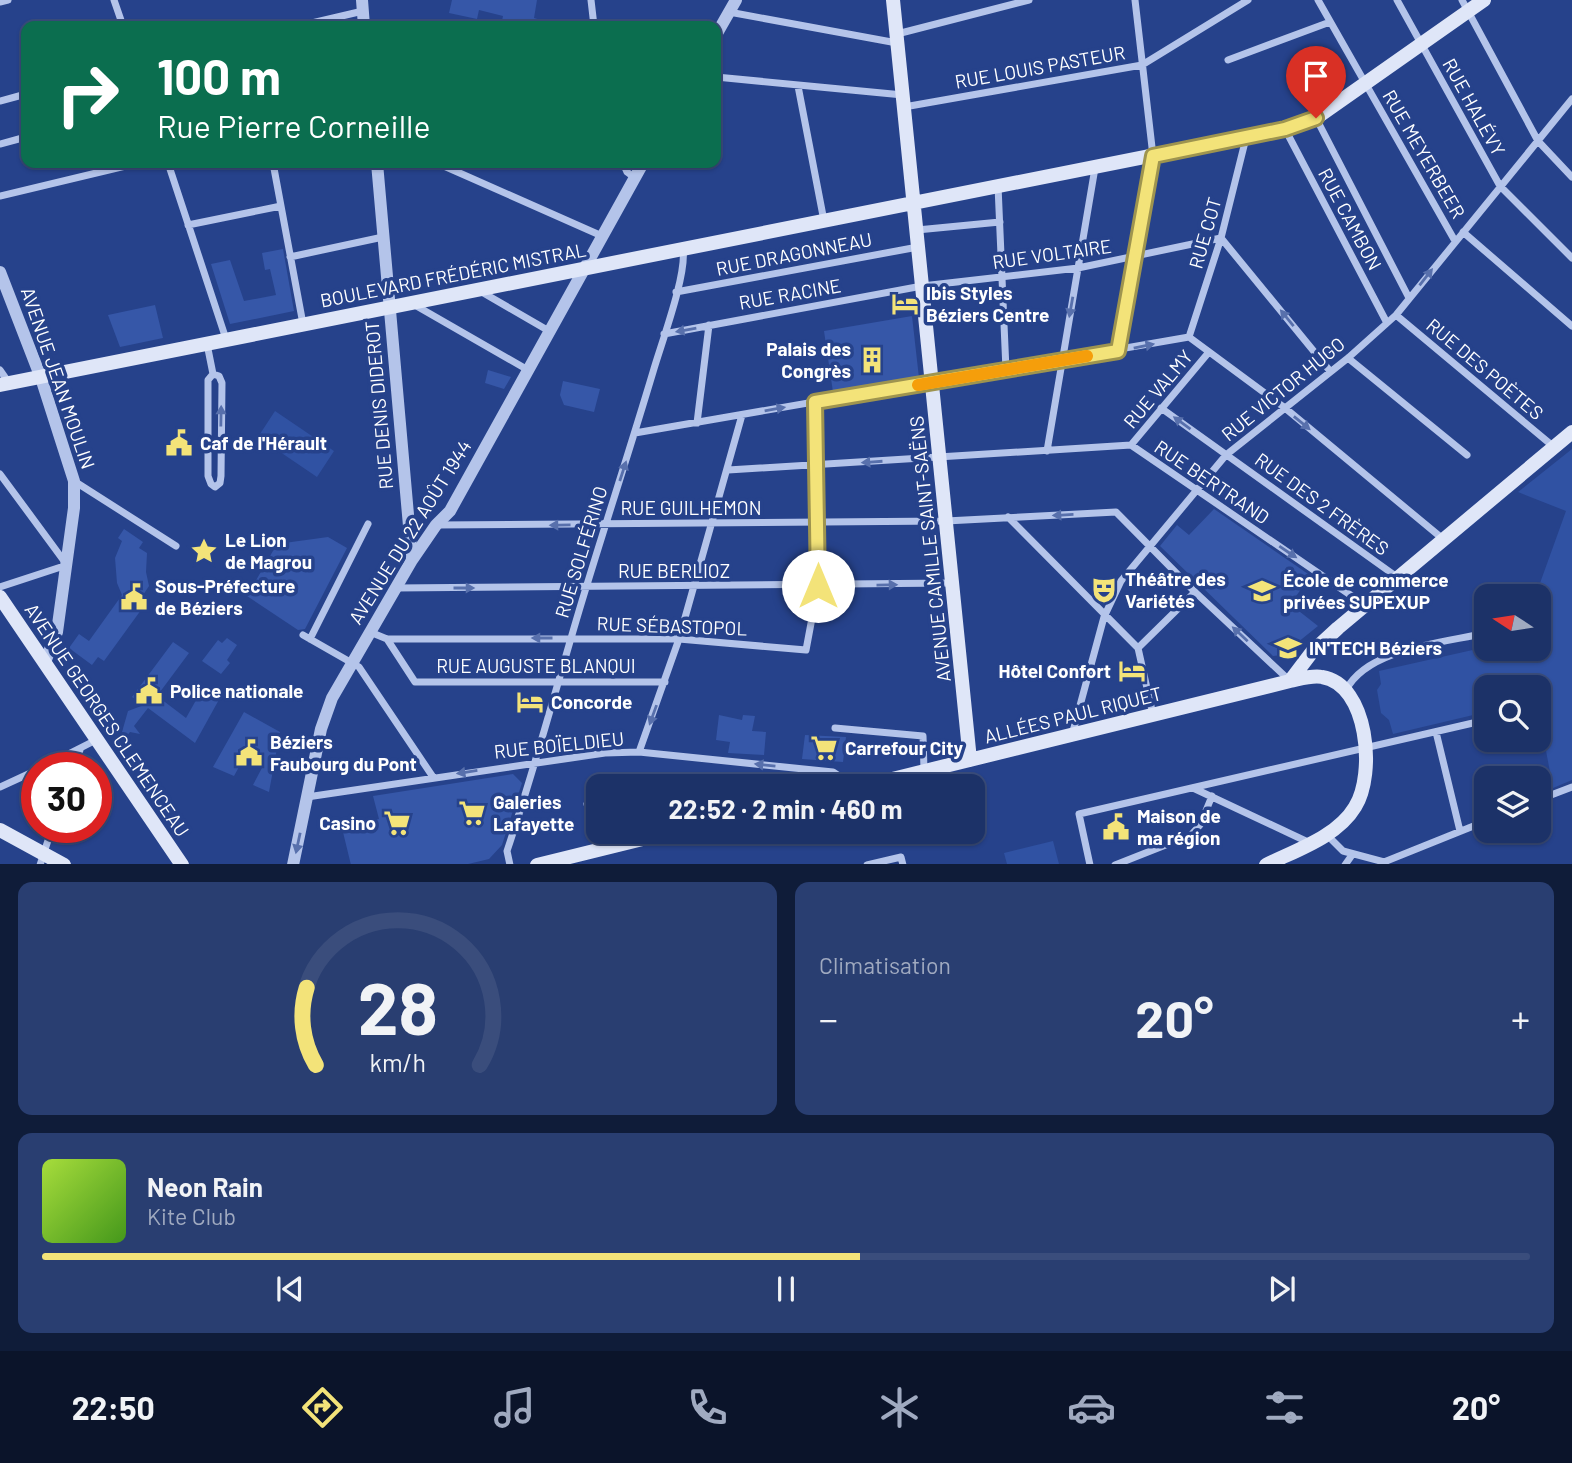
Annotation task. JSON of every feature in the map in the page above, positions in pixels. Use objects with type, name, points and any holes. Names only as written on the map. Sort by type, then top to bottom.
[{"type":"main road","name":"AVENUE CAMILLE SAINT-SAËNS","points":[[893,0],[971,760]]},
{"type":"main road","name":"BOULEVARD FRÉDÉRIC MISTRAL","points":[[5,384],[1285,129],[1316,118],[1421,44],[1465,6],[1484,0]]},
{"type":"main road","points":[[1290,681],[1312,652],[1365,605],[1572,432]]},
{"type":"main road","name":"AVENUE GEORGES CLEMENCEAU","points":[[0,597],[182,864]]},
{"type":"main road","points":[[1266,864],[1327,835],[1355,808],[1362,792],[1367,768],[1354,698],[1346,690],[1323,677],[1316,668],[1312,652]]},
{"type":"main road","name":"ALLÉES PAUL RIQUET","points":[[912,774],[1290,681],[1323,677]]},
{"type":"main road","points":[[0,830],[42,859],[64,864]]},
{"type":"main road","points":[[537,864],[619,844]]},
{"type":"street","points":[[0,2],[8,0]]},
{"type":"street","points":[[114,0],[121,21]]},
{"type":"street","points":[[591,0],[593,21]]},
{"type":"street","points":[[721,26],[732,6],[897,39],[1029,0]]},
{"type":"street","points":[[1118,351],[1153,156],[1135,0]]},
{"type":"street","name":"RUE LOUIS PASTEUR","points":[[721,78],[903,101],[1142,65],[1248,0]]},
{"type":"street","name":"RUE MEYERBEER","points":[[1318,0],[1455,241]]},
{"type":"street","name":"RUE HALÉVY","points":[[1397,0],[1500,186],[1572,258]]},
{"type":"street","points":[[314,21],[362,5]]},
{"type":"street","points":[[1465,6],[1538,141],[1572,177]]},
{"type":"street","points":[[1228,60],[1330,22]]},
{"type":"street","points":[[798,86],[824,221]]},
{"type":"street","points":[[0,101],[21,95]]},
{"type":"street","name":"RUE VICTOR HUGO","points":[[1072,736],[1104,617],[1121,581],[1226,455],[1348,358],[1396,315],[1572,99]]},
{"type":"street","points":[[1316,118],[1409,298]]},
{"type":"street","name":"RUE CAMBON","points":[[1285,129],[1387,323]]},
{"type":"street","name":"RUE COT","points":[[1189,337],[1221,238],[1246,137]]},
{"type":"street","points":[[0,144],[21,138]]},
{"type":"street","points":[[1047,451],[1095,167]]},
{"type":"street","points":[[0,196],[117,168]]},
{"type":"street","points":[[170,168],[226,340]]},
{"type":"street","points":[[274,168],[303,324]]},
{"type":"street","name":"RUE DENIS DIDEROT","points":[[377,168],[412,560]]},
{"type":"street","points":[[448,168],[602,236]]},
{"type":"street","points":[[626,168],[635,178]]},
{"type":"street","name":"AVENUE DU 22 AOÛT 1944","points":[[293,864],[326,714],[352,661],[412,560],[436,525],[450,511],[640,168]]},
{"type":"street","points":[[999,186],[1006,370]]},
{"type":"street","points":[[188,225],[281,206]]},
{"type":"street","points":[[917,230],[1000,222]]},
{"type":"street","points":[[1463,232],[1572,326]]},
{"type":"street","points":[[290,257],[383,237]]},
{"type":"street","points":[[1221,238],[1330,371]]},
{"type":"street","name":"RUE VOLTAIRE","points":[[922,286],[1078,268],[1221,238]]},
{"type":"street","name":"RUE DRAGONNEAU","points":[[676,292],[918,247]]},
{"type":"street","name":"RUE SOLFÉRINO","points":[[510,864],[507,851],[537,761],[558,681],[664,334],[676,292],[684,256],[683,249]]},
{"type":"street","name":"AVENUE JEAN MOULIN","points":[[0,272],[4,292],[41,378],[74,481],[74,508],[57,632],[45,662]]},
{"type":"street","name":"RUE RACINE","points":[[664,334],[922,286]]},
{"type":"street","points":[[476,289],[549,331]]},
{"type":"street","points":[[410,303],[528,370]]},
{"type":"street","name":"RUE DES POÈTES","points":[[1396,315],[1554,447]]},
{"type":"street","points":[[697,423],[709,325]]},
{"type":"street","points":[[635,433],[1189,337],[1285,408],[1444,539]]},
{"type":"street","points":[[207,344],[213,373],[208,380],[208,476],[215,487],[220,483],[221,476],[222,383],[219,376],[213,373]]},
{"type":"street","name":"RUE VALMY","points":[[1130,445],[1209,352]]},
{"type":"street","points":[[1348,358],[1466,455]]},
{"type":"street","points":[[0,370],[5,384]]},
{"type":"street","points":[[815,402],[818,586]]},
{"type":"street","name":"RUE DES 2 FRÈRES","points":[[1161,408],[1397,577]]},
{"type":"street","points":[[639,752],[679,639],[742,415]]},
{"type":"street","name":"RUE BERTRAND","points":[[728,470],[1130,445],[1365,605]]},
{"type":"street","points":[[0,474],[66,565],[0,587]]},
{"type":"street","points":[[74,481],[176,547]]},
{"type":"street","name":"RUE GUILHEMON","points":[[436,525],[711,525],[946,521],[1116,512],[1195,592],[1290,681]]},
{"type":"street","points":[[1008,517],[1138,649],[1154,715]]},
{"type":"street","points":[[368,524],[306,637],[359,667],[433,777]]},
{"type":"street","name":"RUE BERLIOZ","points":[[395,588],[953,583]]},
{"type":"street","name":"RUE SÉBASTOPOL","points":[[370,632],[387,639],[679,639],[806,650],[818,586]]},
{"type":"street","points":[[1138,649],[1195,592]]},
{"type":"street","points":[[1346,690],[1363,670],[1379,659],[1474,636]]},
{"type":"street","name":"RUE AUGUSTE BLANQUI","points":[[387,639],[415,682],[665,682]]},
{"type":"street","points":[[1090,864],[1079,814],[1474,723]]},
{"type":"street","points":[[835,728],[923,736],[924,771]]},
{"type":"street","points":[[1436,732],[1461,831]]},
{"type":"street","points":[[76,752],[96,740]]},
{"type":"street","name":"RUE BOÏELDIEU","points":[[307,797],[537,761],[639,752],[836,774]]},
{"type":"street","points":[[0,787],[21,777]]},
{"type":"street","points":[[1551,795],[1572,787]]},
{"type":"street","points":[[1193,788],[1311,843]]},
{"type":"street","points":[[1115,864],[1191,835],[1200,825],[1212,796]]},
{"type":"street","points":[[1327,835],[1336,846],[1352,855],[1384,863],[1474,826]]},
{"type":"street","points":[[597,844],[598,849]]},
{"type":"street","points":[[1345,864],[1352,855]]},
{"type":"street","points":[[867,864],[902,861]]},
{"type":"shaded area","points":[[275,411],[334,451],[317,477],[258,437]]},
{"type":"shaded area","points":[[1572,449],[1572,780],[1553,788],[1546,752],[1551,752],[1551,675],[1474,675],[1474,715],[1393,734],[1389,720],[1381,713],[1377,690],[1381,684],[1379,671],[1474,650],[1474,662],[1551,661],[1551,584],[1540,584],[1566,511],[1518,492]]},
{"type":"shaded area","points":[[1053,841],[1059,864],[1007,864],[1004,853]]},
{"type":"building","points":[[452,0],[537,0],[534,18],[545,21],[502,21],[503,16],[479,10],[477,19],[449,13]]},
{"type":"building","points":[[283,249],[294,311],[230,324],[211,264],[230,260],[244,301],[276,295],[270,269],[265,270],[262,253]]},
{"type":"building","points":[[155,305],[163,338],[120,347],[108,315]]},
{"type":"building","name":"Palais des Congrès","points":[[912,316],[919,378],[833,392],[824,331]]},
{"type":"building","points":[[488,370],[511,377],[504,389],[485,383]]},
{"type":"building","points":[[563,381],[600,389],[594,412],[564,405],[560,395]]},
{"type":"building","points":[[1214,509],[1311,576],[1290,604],[1318,626],[1282,655],[1273,656],[1160,546],[1177,525],[1189,535]]},
{"type":"building","name":"Sous-Préfecture de Béziers","points":[[124,529],[143,542],[139,548],[147,553],[146,572],[149,586],[143,595],[149,599],[104,661],[98,657],[92,665],[69,648],[79,634],[89,641],[122,595],[117,583],[115,558],[122,541],[118,538]]},
{"type":"building","points":[[328,537],[347,548],[305,629],[298,630],[247,596],[277,544]]},
{"type":"building","points":[[227,638],[237,645],[227,660],[230,663],[221,674],[202,661],[218,640],[222,643]]},
{"type":"building","name":"Police nationale","points":[[173,642],[189,653],[157,696],[186,718],[204,686],[221,696],[195,743],[148,708],[134,726],[140,734],[130,732],[118,746],[128,711],[144,705],[132,697]]},
{"type":"building","name":"Béziers Faubourg du Pont","points":[[244,712],[280,732],[269,792],[253,785],[263,766],[245,756],[234,776],[213,767]]},
{"type":"building","points":[[719,715],[742,720],[743,715],[755,716],[752,731],[766,732],[764,755],[728,753],[730,742],[716,740]]},
{"type":"building","name":"Carrefour City","points":[[805,735],[846,737],[843,762],[802,759]]},
{"type":"building","points":[[513,774],[522,783],[502,845],[489,859],[468,864],[351,864],[342,828],[379,819],[373,796]]},
{"type":"slow traffic","points":[[918,385],[1087,356]]},
{"type":"place","name":"Ibis Styles Béziers Centre","points":[[905,304]]},
{"type":"place","name":"Palais des Congrès","points":[[872,360]]},
{"type":"place","name":"Caf de l'Hérault","points":[[179,443]]},
{"type":"place","name":"Le Lion de Magrou","points":[[204,551]]},
{"type":"place","name":"Théâtre des Variétés","points":[[1104,590]]},
{"type":"place","name":"École de commerce privées SUPEXUP","points":[[1262,591]]},
{"type":"place","name":"Sous-Préfecture de Béziers","points":[[134,597]]},
{"type":"place","name":"IN'TECH Béziers","points":[[1288,648]]},
{"type":"place","name":"Hôtel Confort","points":[[1132,671]]},
{"type":"place","name":"Police nationale","points":[[149,691]]},
{"type":"place","name":"Concorde","points":[[530,702]]},
{"type":"place","name":"Carrefour City","points":[[824,748]]},
{"type":"place","name":"Béziers Faubourg du Pont","points":[[249,753]]},
{"type":"place","name":"Galeries Lafayette","points":[[472,813]]},
{"type":"place","name":"Casino","points":[[397,823]]},
{"type":"place","name":"Maison de ma région","points":[[1116,827]]},
{"type":"route","points":[[818,586],[815,402],[1118,351],[1153,156],[1285,129],[1316,118]]}]
